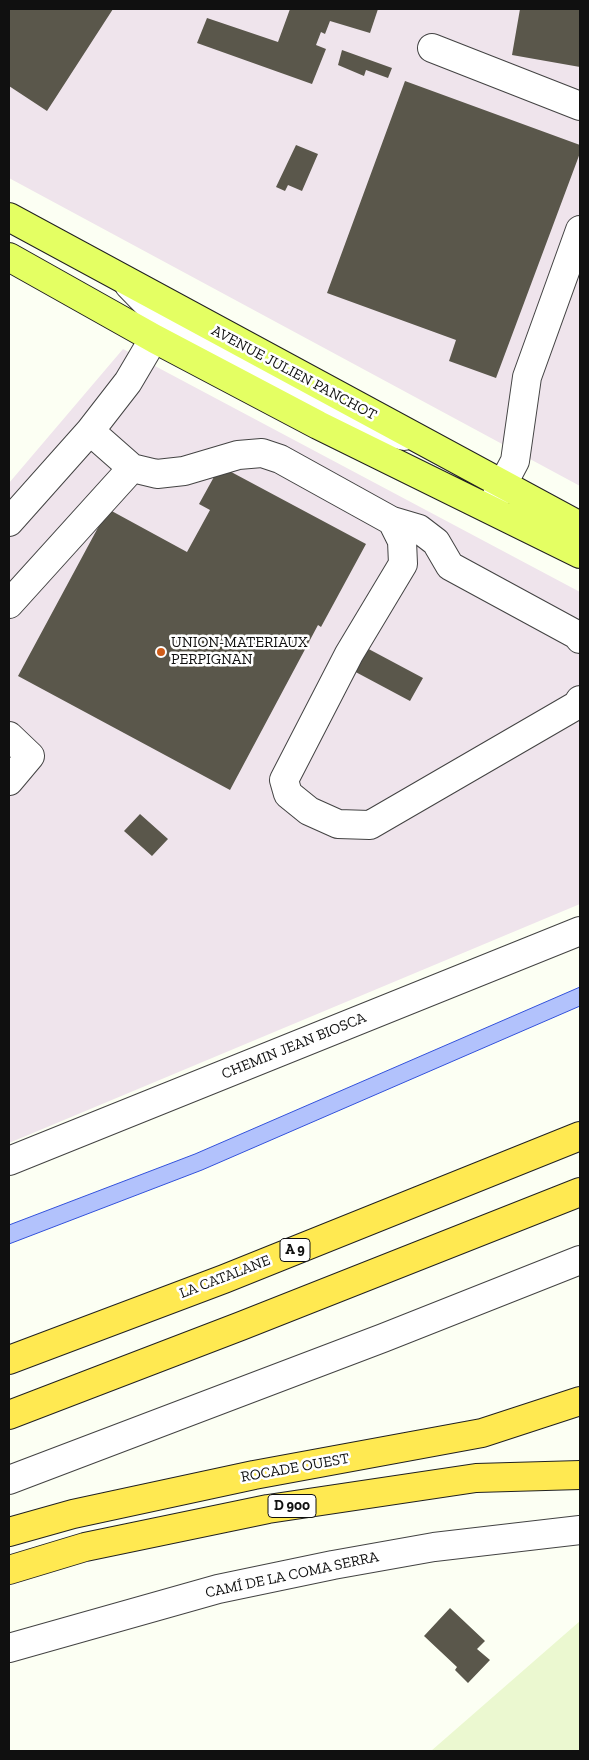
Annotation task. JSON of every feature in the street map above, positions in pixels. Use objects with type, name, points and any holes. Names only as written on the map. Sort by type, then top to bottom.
[{"type":"highway","name":"LA CATALANE","points":[[9,1360],[224,1279],[580,1136]]},
{"type":"highway","points":[[9,1415],[580,1192]]},
{"type":"highway","name":"ROCADE OUEST","points":[[9,1532],[73,1514],[254,1475],[482,1433],[580,1401]]},
{"type":"highway","name":"D 900","points":[[9,1570],[85,1547],[268,1509],[476,1478],[580,1475]]},
{"type":"main road","name":"AVENUE JULIEN PANCHOT","points":[[9,217],[418,440],[500,490],[580,526]]},
{"type":"main road","points":[[9,257],[160,330],[318,426],[430,479],[580,554]]},
{"type":"street","points":[[432,48],[580,106]]},
{"type":"street","points":[[500,490],[515,460],[527,377],[580,230]]},
{"type":"street","points":[[126,282],[160,330],[359,425],[418,440]]},
{"type":"street","points":[[9,522],[90,431],[128,382],[160,330]]},
{"type":"street","points":[[90,431],[132,468],[157,474],[184,471],[238,455],[262,453],[280,459],[392,521],[419,529],[436,542],[450,566]]},
{"type":"street","points":[[9,604],[132,468]]},
{"type":"street","points":[[430,479],[500,490],[530,528]]},
{"type":"street","points":[[392,521],[402,541],[403,564],[349,654],[284,780],[288,794],[309,811],[338,824],[370,825],[577,705],[580,700]]},
{"type":"street","points":[[403,564],[427,563],[450,566],[577,635],[580,639]]},
{"type":"street","points":[[9,736],[30,756],[9,781]]},
{"type":"street","name":"CHEMIN JEAN BIOSCA","points":[[9,1161],[580,931]]},
{"type":"street","points":[[9,1480],[383,1338],[580,1260]]},
{"type":"street","name":"CAMÍ DE LA COMA SERRA","points":[[9,1648],[218,1589],[314,1569],[434,1546],[580,1530]]},
{"type":"shaded area","points":[[9,9],[580,9],[580,486],[9,178]]},
{"type":"shaded area","points":[[123,349],[580,592],[580,904],[9,1143],[9,483]]},
{"type":"green space","points":[[580,1621],[580,1751],[431,1751]]},
{"type":"water","points":[[580,987],[580,1006],[202,1170],[9,1244],[9,1225],[195,1154]]},
{"type":"building","points":[[9,9],[113,9],[47,111],[9,86]]},
{"type":"building","points":[[290,9],[378,9],[370,33],[330,21],[325,34],[321,32],[316,45],[326,49],[312,84],[197,43],[207,18],[278,42]]},
{"type":"building","points":[[520,9],[580,9],[580,67],[512,55]]},
{"type":"building","points":[[342,50],[392,68],[388,78],[366,70],[364,76],[338,65]]},
{"type":"building","points":[[405,81],[580,145],[580,153],[496,378],[449,361],[456,340],[327,293]]},
{"type":"building","points":[[296,145],[318,154],[302,191],[288,185],[285,191],[276,187]]},
{"type":"building","name":"UNION-MATERIAUX PERPIGNAN","points":[[220,466],[366,544],[321,627],[318,625],[230,790],[18,676],[108,509],[187,552],[210,510],[199,504]]},
{"type":"building","points":[[363,646],[423,678],[410,701],[350,669]]},
{"type":"building","points":[[140,814],[168,839],[152,856],[124,831]]},
{"type":"building","points":[[450,1608],[485,1641],[477,1649],[490,1660],[468,1683],[455,1670],[457,1667],[424,1636]]},
{"type":"place","name":"UNION-MATERIAUX PERPIGNAN","points":[[161,652]]}]
